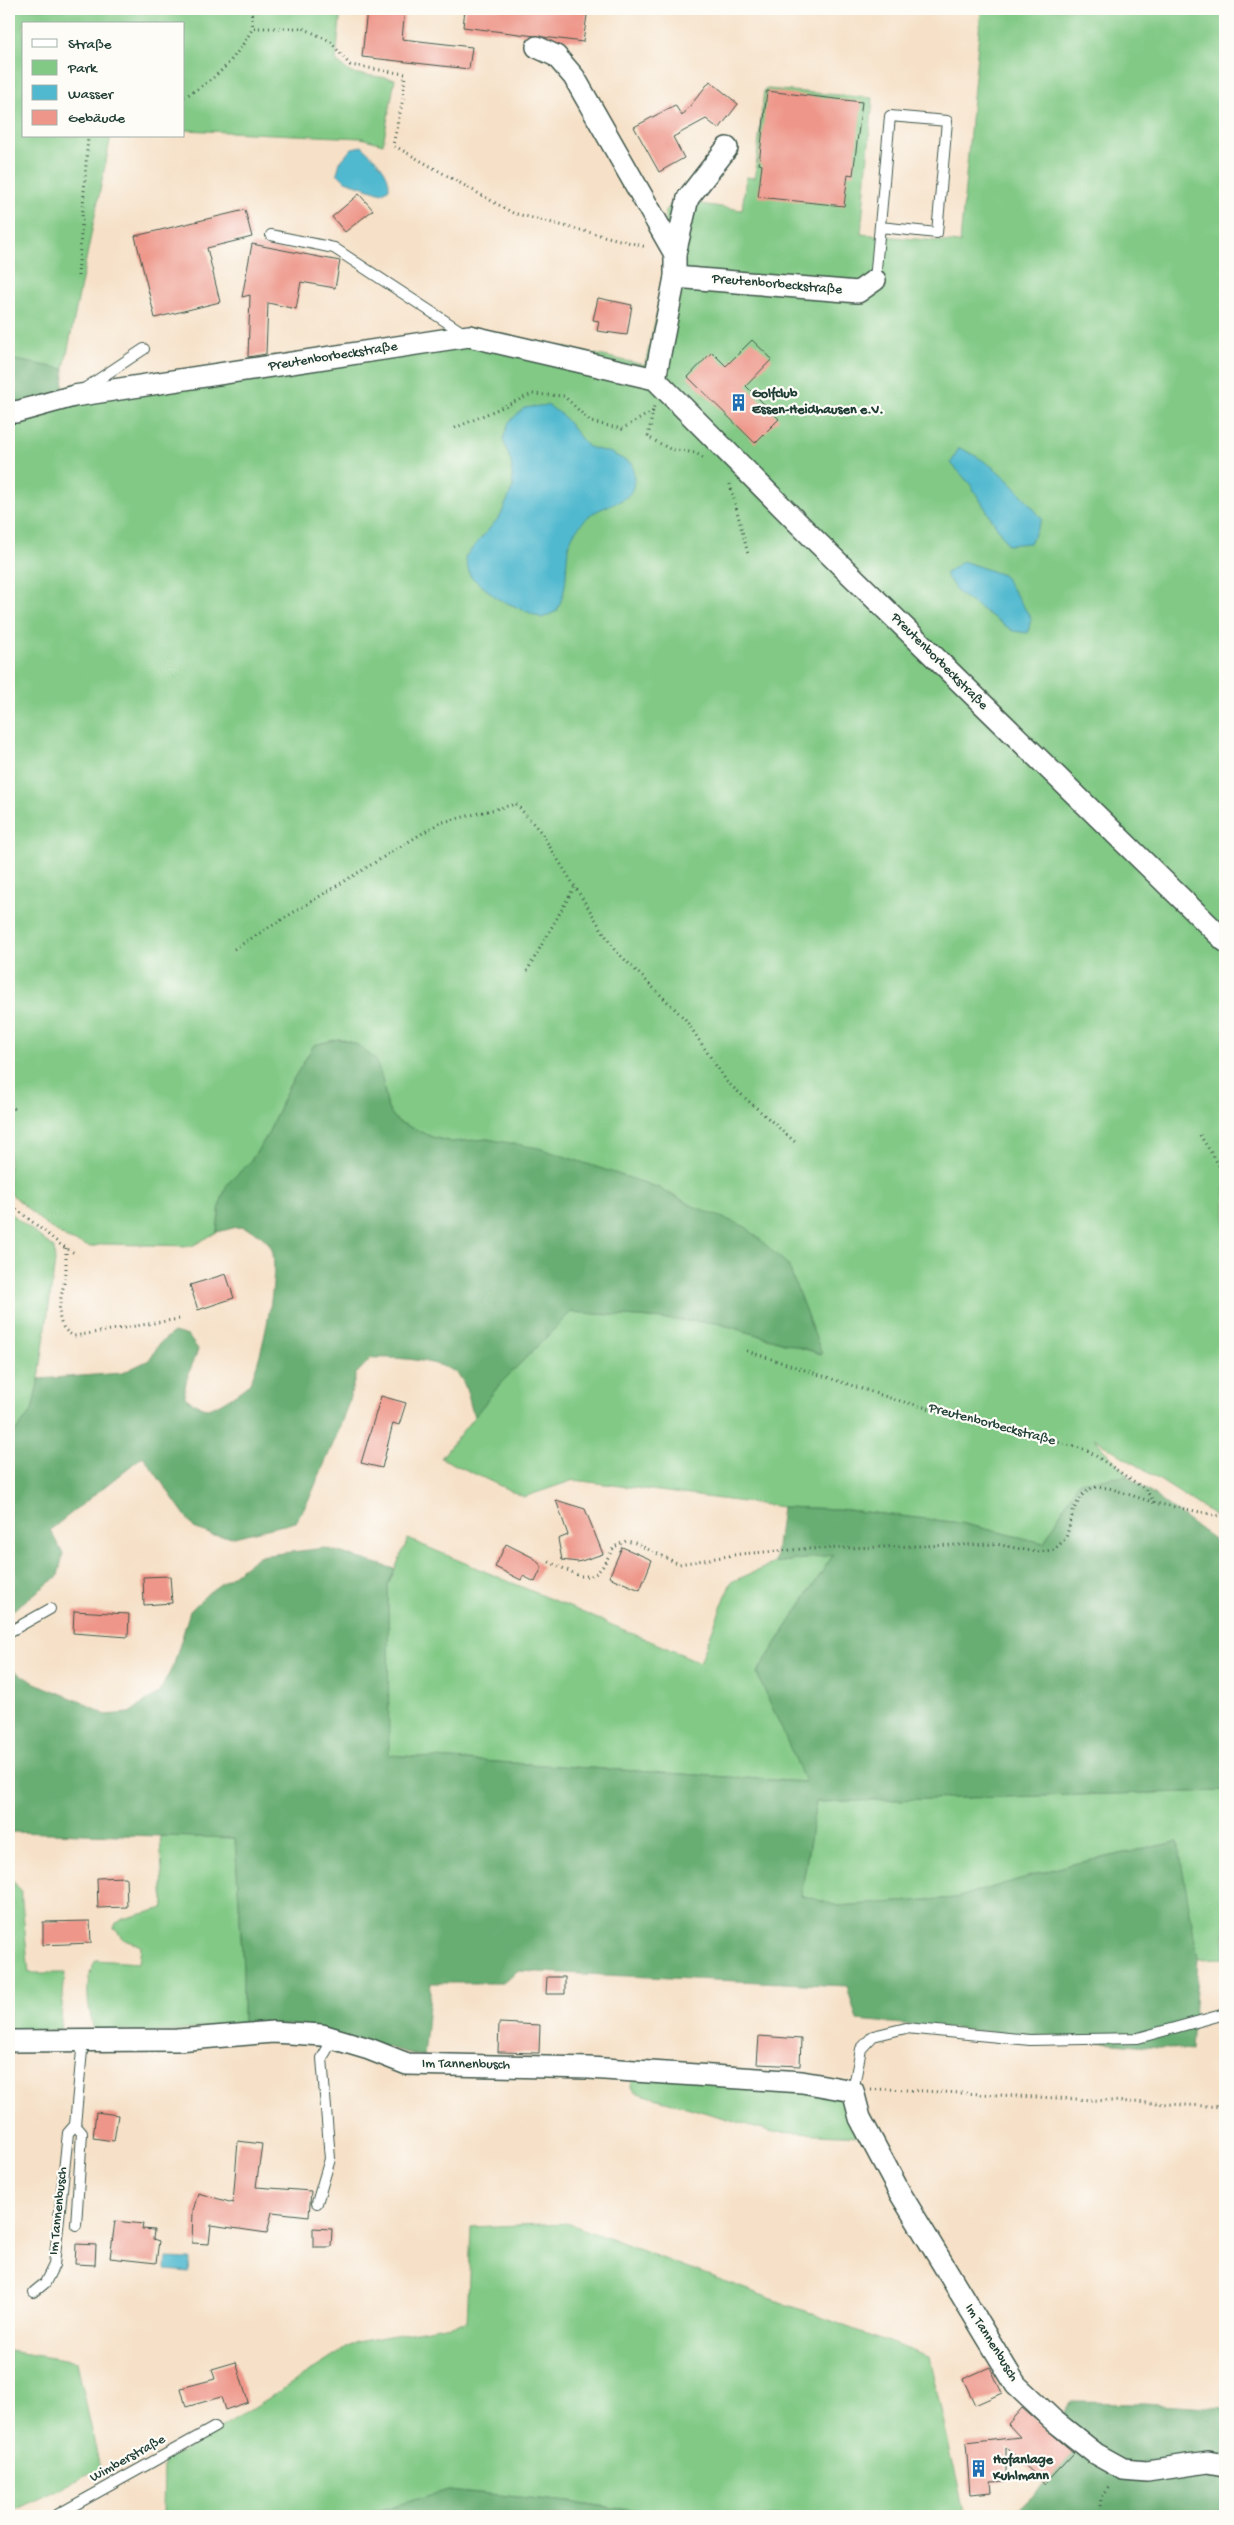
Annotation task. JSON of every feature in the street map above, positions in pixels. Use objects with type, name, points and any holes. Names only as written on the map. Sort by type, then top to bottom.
[{"type":"street","points":[[537,47],[556,56],[574,77],[675,254]]},
{"type":"street","points":[[655,379],[675,277],[675,254],[688,198],[727,148]]},
{"type":"street","name":"Preutenborbeckstraße","points":[[675,277],[858,292],[875,280]]},
{"type":"street","name":"Preutenborbeckstraße","points":[[9,411],[16,412],[74,396],[469,336],[655,379],[814,539],[1225,941]]},
{"type":"street","name":"Im Tannenbusch","points":[[9,2041],[83,2039],[177,2040],[273,2032],[322,2035],[369,2048],[407,2064],[589,2068],[802,2082],[853,2091],[860,2118],[900,2193],[1016,2385],[1053,2420],[1096,2454],[1123,2469],[1147,2471],[1208,2462],[1225,2465]]},
{"type":"lane","points":[[875,280],[890,116],[947,121],[937,233],[880,227]]},
{"type":"lane","points":[[271,235],[334,248],[469,336]]},
{"type":"lane","points":[[74,396],[144,349]]},
{"type":"lane","points":[[9,1632],[50,1609]]},
{"type":"lane","name":"Im Tannenbusch","points":[[853,2091],[861,2049],[873,2036],[906,2028],[1030,2040],[1138,2038],[1225,2014]]},
{"type":"lane","name":"Im Tannenbusch","points":[[34,2292],[45,2283],[54,2265],[68,2133],[75,2125],[83,2039]]},
{"type":"lane","points":[[317,2203],[330,2158],[322,2058],[334,2039]]},
{"type":"lane","name":"Im Tannenbusch","points":[[75,2125],[82,2133],[76,2225]]},
{"type":"lane","name":"Wimberstraße","points":[[55,2516],[215,2427]]},
{"type":"path","points":[[185,96],[218,76],[239,51],[253,28],[251,9]]},
{"type":"path","points":[[253,28],[303,28],[330,41],[350,65],[405,74],[403,99],[393,145],[513,213],[675,254]]},
{"type":"path","points":[[78,276],[88,138]]},
{"type":"path","points":[[655,379],[654,410],[648,437],[670,449],[696,453],[704,459]]},
{"type":"path","points":[[455,428],[532,394],[564,396],[591,422],[622,429],[654,410]]},
{"type":"path","points":[[728,476],[748,554]]},
{"type":"path","points":[[234,949],[439,823],[516,804],[540,831],[614,949],[685,1019],[727,1082],[795,1142]]},
{"type":"path","points":[[527,971],[575,886]]},
{"type":"path","points":[[9,1106],[18,1110]]},
{"type":"path","points":[[1200,1136],[1225,1175]]},
{"type":"path","points":[[9,1203],[76,1254]]},
{"type":"path","points":[[66,1248],[66,1272],[59,1320],[66,1332],[74,1336],[179,1319]]},
{"type":"path","name":"Preutenborbeckstraße","points":[[747,1351],[893,1399],[1087,1450],[1145,1489],[1155,1503]]},
{"type":"path","points":[[549,1562],[580,1576],[591,1576],[603,1566],[614,1546],[626,1541],[679,1564],[740,1554],[869,1547],[996,1544],[1036,1552],[1054,1550],[1066,1538],[1074,1509],[1082,1495],[1093,1487],[1109,1488],[1155,1503],[1225,1517]]},
{"type":"path","points":[[853,2091],[886,2089],[1225,2107]]},
{"type":"path","points":[[1099,2516],[1102,2498],[1123,2469]]},
{"type":"green space","points":[[9,9],[341,9],[336,61],[351,73],[395,79],[383,144],[361,138],[185,130],[185,22],[22,22],[22,138],[111,138],[64,369],[9,359]]},
{"type":"green space","name":"Golfclub Essen-Heidhausen e.V.","points":[[981,9],[1225,9],[1225,1516],[1214,1515],[1094,1438],[1128,1476],[1078,1482],[1044,1543],[961,1523],[839,1509],[782,1507],[574,1480],[524,1497],[441,1458],[501,1383],[571,1312],[717,1323],[821,1354],[693,1206],[657,1187],[488,1139],[452,1142],[432,1137],[397,1121],[388,1109],[382,1078],[356,1044],[339,1039],[314,1045],[288,1088],[267,1136],[250,1162],[227,1185],[220,1204],[217,1232],[192,1246],[104,1244],[90,1247],[70,1240],[46,1225],[9,1192],[9,412],[473,328],[645,365],[668,268],[665,212],[681,192],[694,203],[742,210],[746,177],[755,178],[764,90],[768,89],[873,98],[861,234],[960,243]]},
{"type":"green space","points":[[9,359],[64,369],[63,398],[9,412]]},
{"type":"green space","points":[[339,1039],[356,1044],[375,1059],[382,1078],[388,1109],[397,1121],[432,1137],[452,1142],[487,1139],[539,1148],[657,1187],[693,1206],[746,1227],[788,1265],[822,1354],[717,1323],[571,1312],[501,1383],[474,1417],[464,1384],[456,1373],[434,1364],[420,1361],[371,1358],[356,1374],[336,1437],[310,1497],[296,1522],[234,1537],[212,1535],[194,1528],[143,1456],[50,1530],[63,1554],[58,1576],[9,1613],[9,1439],[32,1411],[39,1379],[122,1373],[149,1360],[160,1343],[174,1332],[188,1336],[198,1349],[185,1385],[185,1397],[190,1401],[202,1407],[213,1407],[238,1393],[250,1382],[265,1336],[274,1274],[273,1258],[269,1243],[253,1231],[240,1227],[217,1232],[220,1204],[227,1184],[250,1162],[267,1136],[288,1088],[314,1045]]},
{"type":"green space","points":[[9,1212],[54,1248],[55,1262],[39,1379],[32,1411],[9,1439]]},
{"type":"green space","points":[[1128,1476],[1225,1548],[1225,1791],[816,1802],[801,1895],[838,1906],[956,1898],[1068,1865],[1178,1842],[1198,1959],[1192,2050],[857,2020],[847,1986],[517,1971],[503,1983],[431,1983],[424,2057],[305,2026],[243,2023],[243,1969],[235,1838],[9,1832],[9,1668],[35,1683],[84,1703],[106,1715],[129,1713],[159,1693],[174,1664],[190,1611],[208,1593],[259,1556],[325,1548],[395,1569],[388,1585],[389,1755],[805,1782],[757,1673],[833,1555],[775,1563],[782,1507],[839,1509],[961,1523],[1044,1543],[1078,1482]]},
{"type":"green space","points":[[1215,1517],[1225,1518],[1225,1544]]},
{"type":"green space","points":[[408,1539],[700,1662],[731,1582],[775,1563],[833,1555],[757,1673],[806,1782],[388,1755],[388,1585]]},
{"type":"green space","points":[[1225,1791],[1225,1958],[1198,1959],[1177,1842],[1068,1865],[956,1898],[838,1906],[801,1896],[816,1802]]},
{"type":"green space","points":[[160,1836],[235,1838],[243,1969],[243,2023],[169,2032],[94,2030],[90,2013],[88,1985],[89,1976],[96,1960],[139,1963],[141,1946],[123,1939],[114,1928],[115,1924],[123,1919],[164,1908]]},
{"type":"green space","points":[[9,1875],[21,1892],[29,1973],[65,1973],[60,2030],[9,2032]]},
{"type":"green space","points":[[633,2072],[850,2094],[861,2136],[773,2132],[634,2092],[631,2087]]},
{"type":"green space","points":[[567,2223],[929,2357],[965,2516],[672,2516],[579,2503],[449,2490],[359,2516],[163,2516],[164,2462],[356,2342],[467,2322],[471,2227]]},
{"type":"green space","points":[[9,2351],[77,2362],[100,2469],[9,2513]]},
{"type":"green space","points":[[1070,2402],[1145,2403],[1225,2408],[1225,2516],[1011,2516],[1088,2440],[1060,2419]]},
{"type":"green space","points":[[448,2490],[579,2503],[672,2516],[359,2516]]},
{"type":"water","points":[[362,146],[376,160],[387,176],[389,188],[382,193],[345,181],[337,173],[340,162],[352,148]]},
{"type":"water","points":[[547,405],[561,414],[588,447],[611,453],[632,464],[634,476],[633,486],[626,498],[591,514],[573,535],[568,549],[565,585],[561,602],[557,611],[542,618],[498,599],[470,576],[465,557],[501,515],[513,487],[511,462],[503,439],[509,422],[524,408]]},
{"type":"water","points":[[959,448],[995,469],[1015,487],[1042,519],[1030,543],[1008,545],[970,484],[951,463]]},
{"type":"water","points":[[963,561],[1003,575],[1031,618],[1028,633],[1013,631],[958,593],[945,574]]},
{"type":"water","points":[[167,2258],[190,2259],[189,2272],[166,2270]]},
{"type":"building","points":[[367,9],[405,9],[402,39],[472,47],[469,69],[362,57]]},
{"type":"building","points":[[465,9],[588,9],[583,42],[463,27]]},
{"type":"building","points":[[710,81],[738,104],[719,129],[706,119],[673,137],[684,158],[659,172],[634,127],[675,105],[682,116]]},
{"type":"building","points":[[767,91],[862,102],[853,175],[848,174],[844,206],[758,197],[762,165],[759,164]]},
{"type":"building","points":[[359,194],[373,210],[345,232],[332,217]]},
{"type":"building","points":[[245,210],[252,237],[207,248],[220,302],[155,318],[135,236]]},
{"type":"building","points":[[252,244],[340,261],[335,288],[301,282],[296,309],[268,303],[266,354],[248,357],[250,295],[242,297]]},
{"type":"building","points":[[598,298],[632,305],[627,335],[597,331],[599,321],[593,320]]},
{"type":"building","name":"Golfclub Essen-Heidhausen e.V.","points":[[752,340],[772,359],[746,386],[779,419],[755,443],[688,377],[712,352],[726,366]]},
{"type":"building","points":[[226,1274],[234,1298],[198,1310],[190,1285]]},
{"type":"building","points":[[381,1396],[406,1403],[399,1425],[393,1423],[382,1468],[361,1463]]},
{"type":"building","points":[[556,1500],[585,1509],[603,1554],[578,1562],[562,1560],[558,1539],[568,1535]]},
{"type":"building","points":[[506,1544],[534,1558],[542,1567],[535,1582],[523,1576],[521,1580],[495,1567]]},
{"type":"building","points":[[622,1547],[652,1560],[640,1590],[609,1577]]},
{"type":"building","points":[[170,1576],[172,1603],[144,1605],[143,1577]]},
{"type":"building","points":[[74,1611],[129,1614],[128,1637],[73,1633]]},
{"type":"building","points":[[126,1877],[127,1907],[98,1908],[97,1878]]},
{"type":"building","points":[[90,1921],[91,1943],[43,1945],[43,1922]]},
{"type":"building","points":[[547,1977],[565,1977],[565,1994],[546,1994]]},
{"type":"building","points":[[499,2023],[540,2025],[539,2053],[498,2052]]},
{"type":"building","points":[[759,2036],[801,2039],[800,2066],[757,2064]]},
{"type":"building","points":[[96,2112],[118,2115],[114,2141],[93,2138]]},
{"type":"building","points":[[238,2141],[262,2144],[256,2187],[311,2191],[309,2216],[272,2212],[267,2233],[211,2225],[209,2244],[192,2243],[193,2211],[198,2193],[233,2203]]},
{"type":"building","points":[[115,2221],[143,2224],[142,2229],[154,2230],[153,2239],[159,2241],[156,2263],[110,2258]]},
{"type":"building","points":[[313,2228],[332,2229],[331,2247],[313,2247]]},
{"type":"building","points":[[76,2244],[96,2245],[95,2265],[75,2264]]},
{"type":"building","points":[[236,2362],[248,2402],[225,2410],[221,2397],[186,2407],[181,2388],[215,2379],[212,2369]]},
{"type":"building","points":[[990,2367],[1002,2393],[975,2405],[963,2379]]},
{"type":"building","points":[[1022,2408],[1074,2453],[1045,2484],[1006,2447],[1006,2481],[991,2482],[992,2492],[970,2494],[966,2443],[1020,2437],[1008,2424]]},
{"type":"place","name":"Golfclub Essen-Heidhausen e.V.","points":[[738,402]]},
{"type":"place","name":"Hofanlage Kuhlmann","points":[[979,2468]]}]
